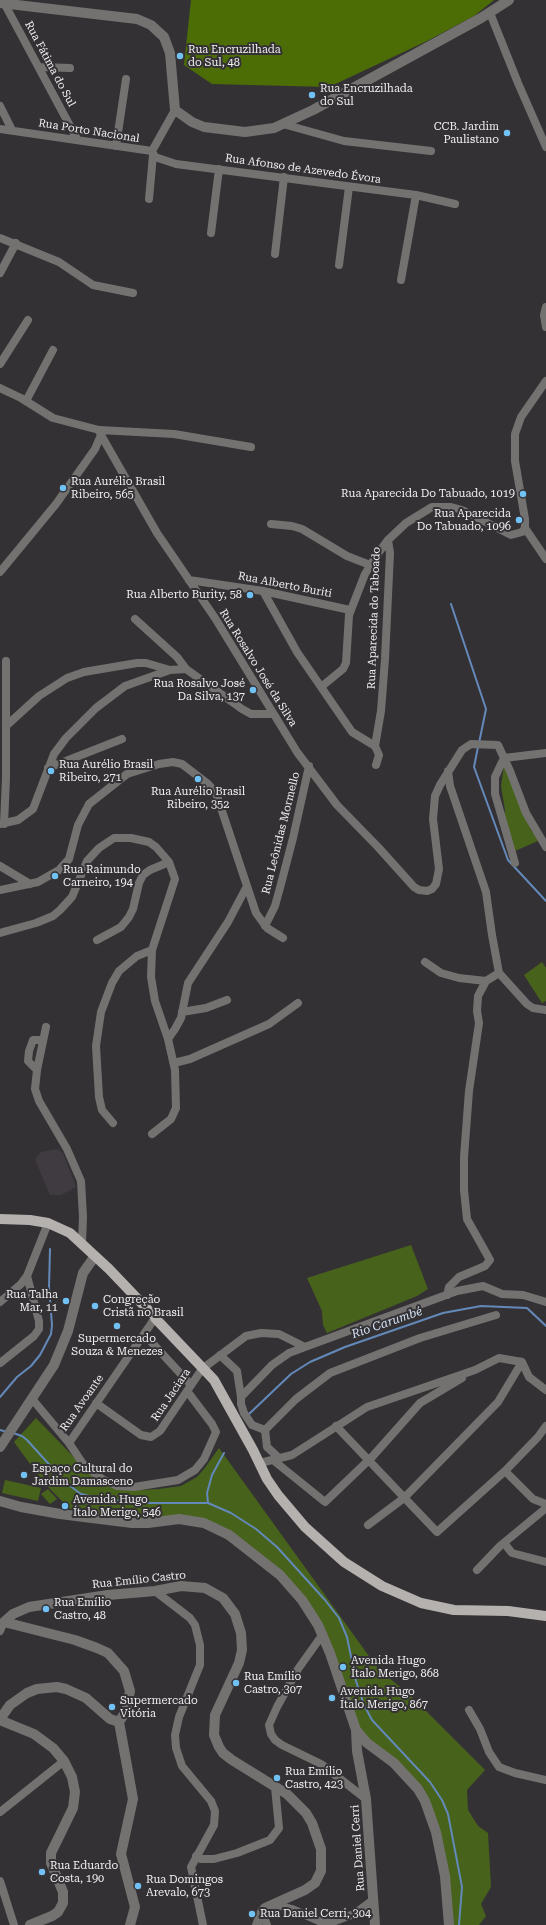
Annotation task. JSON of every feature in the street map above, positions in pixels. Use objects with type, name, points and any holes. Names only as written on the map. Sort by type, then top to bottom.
[{"type":"main road","points":[[1,1216],[48,1223],[70,1233],[82,1242],[96,1256],[214,1380],[271,1484],[306,1527],[344,1562],[382,1586],[422,1603],[454,1610],[508,1611],[546,1616]]},
{"type":"street","points":[[2,2],[137,19],[151,25],[164,37],[170,53],[175,110],[192,122],[204,127],[228,131],[261,131],[284,124],[345,93],[490,13],[509,0]]},
{"type":"street","name":"Rua Fátima do Sul","points":[[2,2],[40,67],[77,139]]},
{"type":"street","points":[[490,13],[546,147]]},
{"type":"street","points":[[40,67],[70,68]]},
{"type":"street","points":[[116,146],[126,79]]},
{"type":"street","points":[[0,106],[12,130]]},
{"type":"street","name":"Rua Porto Nacional","points":[[0,129],[77,139],[152,153],[175,110]]},
{"type":"street","points":[[284,124],[344,141],[431,151]]},
{"type":"street","points":[[149,199],[152,153]]},
{"type":"street","name":"Rua Afonso de Azevedo Évora","points":[[152,153],[170,163],[416,195],[455,204]]},
{"type":"street","points":[[211,233],[219,169]]},
{"type":"street","points":[[275,254],[284,177]]},
{"type":"street","points":[[339,265],[349,187]]},
{"type":"street","points":[[401,280],[416,195]]},
{"type":"street","points":[[0,238],[16,243],[59,262],[93,285],[133,294]]},
{"type":"street","points":[[0,273],[16,243]]},
{"type":"street","points":[[546,310],[546,327]]},
{"type":"street","points":[[0,364],[28,320]]},
{"type":"street","points":[[26,401],[53,350]]},
{"type":"street","points":[[546,381],[521,417],[515,434],[515,461],[525,528],[546,560]]},
{"type":"street","points":[[0,388],[26,401],[53,418],[100,433],[174,434],[251,447]]},
{"type":"street","points":[[0,572],[56,504],[95,449],[100,433]]},
{"type":"street","name":"Rua Rosalvo José da Silva","points":[[100,433],[157,533],[173,554],[215,618],[297,752],[345,814],[378,846],[414,888],[423,891],[432,889],[438,878],[439,870],[433,808],[440,785],[448,771]]},
{"type":"street","name":"Rua Aparecida do Taboado","points":[[376,765],[379,755],[375,746],[381,711],[385,659],[390,553],[388,540],[416,515],[432,507],[441,506],[462,510],[511,535],[522,532],[525,528]]},
{"type":"street","points":[[271,524],[292,526],[302,529],[336,550],[370,565]]},
{"type":"street","points":[[321,687],[343,669],[346,664],[347,629],[350,610],[359,586],[370,565],[388,540]]},
{"type":"street","name":"Rua Alberto Buriti","points":[[189,580],[262,591],[350,610]]},
{"type":"street","points":[[262,591],[297,652],[352,732],[375,746]]},
{"type":"street","points":[[134,619],[173,653],[186,669],[242,709],[251,714],[273,714]]},
{"type":"street","points":[[6,661],[6,726],[2,824],[18,820],[33,809],[54,754],[66,738],[96,708],[125,686],[170,670],[186,669]]},
{"type":"street","points":[[6,726],[40,696],[73,676],[105,668],[137,663],[146,663],[170,670]]},
{"type":"street","points":[[48,768],[122,739]]},
{"type":"street","points":[[546,847],[526,813],[498,745],[476,744],[464,747],[448,771],[450,786],[488,899],[492,935],[499,973],[527,1004],[533,1008],[546,1010]]},
{"type":"street","points":[[504,758],[546,753]]},
{"type":"street","points":[[504,758],[495,777],[495,794],[515,863]]},
{"type":"street","points":[[0,890],[30,884],[51,876],[64,866],[72,851],[78,825],[89,804],[127,774],[158,764],[173,762],[189,767],[213,788],[222,809],[256,913],[265,926],[283,938]]},
{"type":"street","name":"Rua Leônidas Mormello","points":[[265,926],[275,906],[294,838],[309,766]]},
{"type":"street","points":[[0,933],[36,923],[53,916],[72,897],[87,861],[99,848],[114,838],[126,838],[149,842],[156,847],[170,864],[175,875],[174,884],[152,950],[152,984],[174,1063],[176,1077],[176,1108],[171,1119],[152,1134]]},
{"type":"street","points":[[97,940],[121,927],[129,917],[133,909],[139,883],[143,875],[150,870],[170,864]]},
{"type":"street","points":[[0,866],[30,884]]},
{"type":"street","points":[[168,1039],[178,1024],[191,976],[228,922],[247,886]]},
{"type":"street","points":[[113,1123],[102,1110],[100,1097],[96,1046],[101,1012],[112,983],[120,972],[137,956],[152,950]]},
{"type":"street","points":[[424,962],[441,973],[460,978],[486,981]]},
{"type":"street","points":[[447,1295],[449,1287],[459,1277],[486,1266],[490,1260],[467,1219],[464,1190],[465,1133],[473,1059],[479,1023],[477,1011],[478,996],[486,981],[499,973]]},
{"type":"street","points":[[182,1012],[206,1008],[227,1000]]},
{"type":"street","points":[[174,1063],[190,1059],[269,1024],[298,1003]]},
{"type":"street","points":[[46,1027],[37,1070],[35,1089],[38,1101],[61,1138],[81,1181],[83,1217],[82,1242]]},
{"type":"street","points":[[37,1070],[28,1061],[29,1050],[33,1040],[43,1040]]},
{"type":"street","points":[[0,1302],[21,1284],[27,1276],[48,1223]]},
{"type":"street","points":[[3,1443],[33,1400],[54,1365],[62,1346],[82,1273],[96,1256]]},
{"type":"street","points":[[0,1363],[34,1336],[39,1329],[39,1320],[27,1276]]},
{"type":"street","points":[[242,1397],[272,1365],[289,1353],[457,1291],[483,1286],[502,1294],[523,1295],[546,1302]]},
{"type":"street","points":[[265,1430],[296,1399],[330,1373],[420,1338],[496,1315]]},
{"type":"street","name":"Rua Avoante","points":[[69,1443],[144,1334],[153,1316]]},
{"type":"street","name":"Rua Jaciara","points":[[96,1403],[141,1434],[151,1437],[160,1431],[202,1369],[246,1336],[262,1333],[279,1334],[305,1347]]},
{"type":"street","points":[[33,1400],[69,1443],[83,1464],[102,1479],[120,1487],[134,1487],[167,1483],[178,1480],[194,1470],[204,1459],[216,1435],[212,1424],[189,1388],[144,1334]]},
{"type":"street","points":[[220,1355],[237,1371],[242,1397],[241,1404],[252,1425],[265,1430]]},
{"type":"street","points":[[265,1430],[267,1447],[276,1459],[325,1502],[368,1461],[420,1403],[475,1370],[499,1358],[522,1362]]},
{"type":"street","points":[[522,1362],[529,1377],[546,1390]]},
{"type":"street","points":[[368,1525],[404,1498],[498,1402],[522,1362]]},
{"type":"street","points":[[260,1463],[292,1456],[367,1407],[475,1370]]},
{"type":"street","points":[[336,1426],[437,1532],[505,1471],[538,1437],[546,1426]]},
{"type":"street","points":[[505,1471],[533,1499],[546,1504]]},
{"type":"street","points":[[0,1501],[60,1514],[120,1522],[148,1523],[179,1519],[204,1523],[216,1527],[229,1535],[280,1576],[302,1600],[323,1634],[356,1730],[367,1743],[394,1763],[418,1789],[425,1801],[436,1832],[446,1876],[449,1925]]},
{"type":"street","points":[[477,1570],[504,1543],[546,1508]]},
{"type":"street","points":[[504,1543],[512,1553],[546,1562]]},
{"type":"street","name":"Rua Emílio Castro","points":[[2,1626],[13,1614],[29,1607],[94,1597],[155,1591],[181,1586],[194,1586],[214,1592],[230,1605],[241,1633],[242,1650],[239,1663],[216,1715],[214,1735],[223,1753],[287,1794],[306,1813],[316,1832],[322,1858],[321,1871],[310,1888],[273,1904]]},
{"type":"street","points":[[155,1591],[190,1618],[195,1625],[200,1645],[200,1665],[179,1717],[175,1735],[176,1748],[182,1766],[211,1801],[215,1811],[214,1825],[191,1867],[203,1925]]},
{"type":"street","points":[[2,1626],[75,1640],[108,1653],[123,1669],[129,1685],[129,1698],[123,1718],[119,1722]]},
{"type":"street","points":[[323,1634],[298,1669],[273,1714],[269,1725],[271,1734],[275,1740],[282,1745],[321,1764],[366,1799]]},
{"type":"street","points":[[30,1925],[58,1912],[63,1903],[60,1884],[51,1863],[50,1856],[51,1849],[67,1819],[74,1801],[75,1792],[72,1776],[64,1761],[53,1748],[39,1738],[0,1719],[10,1705],[26,1693],[37,1689],[57,1688],[66,1689],[81,1695],[110,1719],[119,1722]]},
{"type":"street","points":[[469,1710],[480,1729],[489,1752],[499,1767],[516,1773],[546,1780]]},
{"type":"street","points":[[119,1722],[133,1799],[121,1850],[135,1907],[130,1925]]},
{"type":"street","name":"Rua Daniel Cerri","points":[[273,1904],[292,1909],[321,1922],[330,1923],[354,1914],[373,1900],[366,1799],[356,1747],[356,1730]]},
{"type":"street","points":[[0,1812],[64,1761]]},
{"type":"street","points":[[196,1856],[201,1859],[214,1859],[237,1853],[270,1840],[279,1828],[275,1787]]},
{"type":"street","points":[[0,1881],[10,1907],[14,1925]]},
{"type":"street","points":[[373,1900],[375,1925]]},
{"type":"street","points":[[257,1925],[262,1912],[273,1904]]},
{"type":"street","points":[[262,1912],[267,1925]]},
{"type":"shaded area","points":[[57,1149],[63,1153],[76,1187],[61,1195],[50,1195],[35,1160],[41,1152]]},
{"type":"green space","points":[[191,0],[494,0],[474,16],[427,41],[329,87],[212,84],[184,65]]},
{"type":"green space","points":[[504,766],[531,830],[540,840],[515,851],[504,821],[505,810],[501,786]]},
{"type":"green space","points":[[542,962],[546,968],[546,1001],[542,1003],[524,975]]},
{"type":"green space","points":[[411,1245],[428,1289],[417,1296],[327,1333],[323,1325],[322,1311],[307,1278]]},
{"type":"green space","points":[[36,1418],[96,1480],[141,1490],[181,1486],[197,1477],[219,1448],[379,1670],[409,1694],[485,1770],[467,1790],[468,1810],[478,1826],[488,1833],[491,1887],[481,1904],[486,1916],[479,1925],[451,1925],[427,1800],[357,1727],[334,1657],[285,1580],[197,1519],[145,1519],[111,1517],[70,1509],[44,1483],[14,1442]]},
{"type":"green space","points":[[5,1480],[41,1488],[38,1501],[2,1493]]},
{"type":"green space","points":[[48,1489],[57,1499],[50,1504],[41,1494]]},
{"type":"waterway","points":[[451,604],[486,709],[479,743]]},
{"type":"waterway","points":[[478,747],[474,767],[508,860],[546,901]]},
{"type":"waterway","points":[[0,1397],[17,1377],[31,1366],[40,1355],[51,1334],[52,1325],[49,1287],[50,1249]]},
{"type":"waterway","name":"Rio Carumbé","points":[[248,1415],[291,1374],[310,1362],[345,1347],[443,1313],[481,1306],[527,1308],[546,1326]]},
{"type":"waterway","points":[[0,1430],[7,1432]]},
{"type":"waterway","points":[[13,1433],[22,1436],[27,1440],[66,1483],[81,1494],[101,1499],[144,1503],[208,1503],[231,1513],[256,1529],[277,1547],[325,1600],[339,1618],[347,1637],[356,1681],[364,1705],[372,1720],[430,1782],[442,1800],[448,1814],[462,1887],[459,1925]]},
{"type":"waterway","name":"Rio Carumbé","points":[[208,1503],[207,1493],[212,1475],[224,1453]]},
{"type":"place","name":"Rua Encruzilhada do Sul, 48","points":[[180,56]]},
{"type":"place","name":"Rua Encruzilhada do Sul","points":[[312,95]]},
{"type":"place","name":"CCB. Jardim Paulistano","points":[[507,133]]},
{"type":"place","name":"Rua Aurélio Brasil Ribeiro, 565","points":[[63,488]]},
{"type":"place","name":"Rua Aparecida Do Tabuado, 1019","points":[[523,494]]},
{"type":"place","name":"Rua Aparecida Do Tabuado, 1096","points":[[519,520]]},
{"type":"place","name":"Rua Alberto Burity, 58","points":[[250,595]]},
{"type":"place","name":"Rua Rosalvo José Da Silva, 137","points":[[253,690]]},
{"type":"place","name":"Rua Aurélio Brasil Ribeiro, 271","points":[[51,771]]},
{"type":"place","name":"Rua Aurélio Brasil Ribeiro, 352","points":[[198,779]]},
{"type":"place","name":"Rua Raimundo Carneiro, 194","points":[[55,876]]},
{"type":"place","name":"Rua Talha Mar, 11","points":[[66,1301]]},
{"type":"place","name":"Congreção Cristã no Brasil","points":[[95,1306]]},
{"type":"place","name":"Supermercado Souza & Menezes","points":[[117,1326]]},
{"type":"place","name":"Espaço Cultural do Jardim Damasceno","points":[[24,1475]]},
{"type":"place","name":"Avenida Hugo Ítalo Merigo, 546","points":[[65,1506]]},
{"type":"place","name":"Rua Emílio Castro, 48","points":[[46,1609]]},
{"type":"place","name":"Avenida Hugo Ítalo Merigo, 868","points":[[343,1667]]},
{"type":"place","name":"Rua Emílio Castro, 307","points":[[236,1683]]},
{"type":"place","name":"Avenida Hugo Ítalo Merigo, 867","points":[[332,1698]]},
{"type":"place","name":"Supermercado Vitória","points":[[112,1707]]},
{"type":"place","name":"Rua Emílio Castro, 423","points":[[277,1778]]},
{"type":"place","name":"Rua Eduardo Costa, 190","points":[[42,1872]]},
{"type":"place","name":"Rua Domingos Arevalo, 673","points":[[138,1886]]},
{"type":"place","name":"Rua Daniel Cerri, 304","points":[[252,1914]]}]
